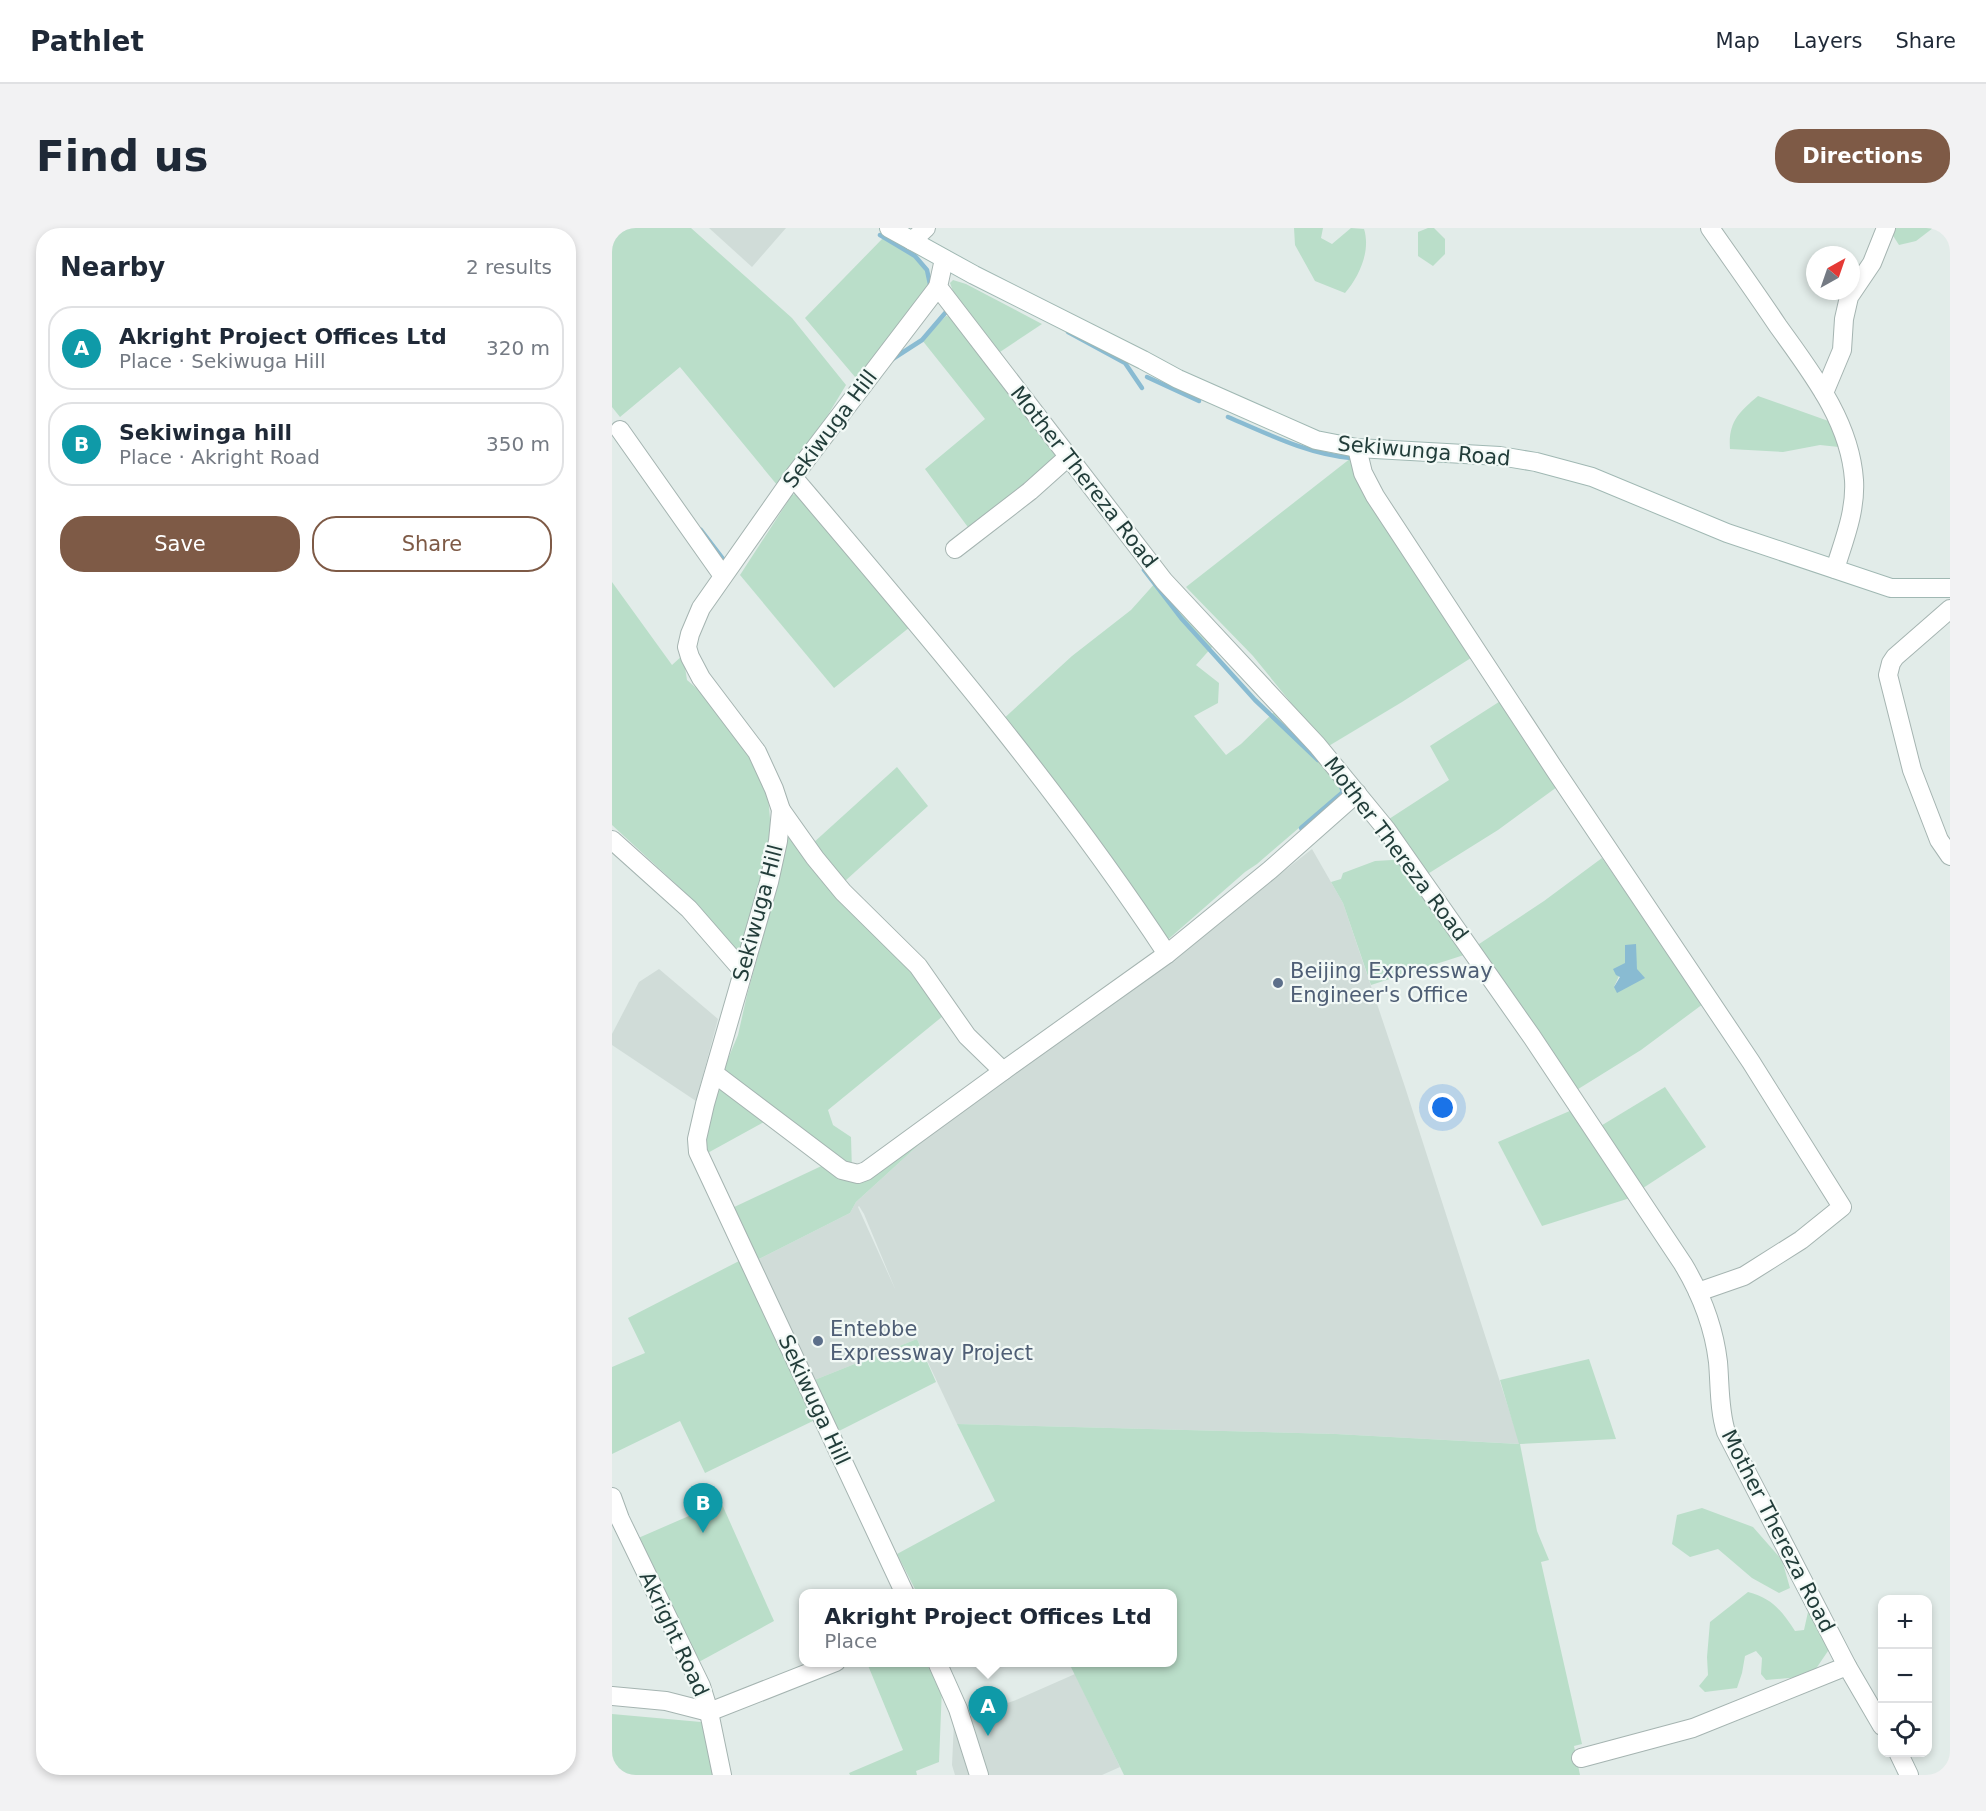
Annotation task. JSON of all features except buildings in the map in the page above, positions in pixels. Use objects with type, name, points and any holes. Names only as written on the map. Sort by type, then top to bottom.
[{"type":"street","name":"Sekiwunga Road","points":[[889,228],[944,259],[1178,379],[1259,417],[1316,440],[1357,447],[1500,456],[1536,462],[1592,477],[1727,533],[1891,588],[1950,588]]},
{"type":"street","points":[[912,240],[926,228]]},
{"type":"street","points":[[1710,228],[1824,393],[1844,433],[1852,462],[1854,482],[1850,518],[1835,569]]},
{"type":"street","points":[[1824,393],[1842,350],[1844,319],[1849,297],[1872,262],[1887,228]]},
{"type":"street","points":[[938,287],[944,259]]},
{"type":"street","name":"Mother Thereza Road","points":[[938,287],[1164,581],[1317,745],[1400,849],[1532,1037],[1683,1264],[1698,1292],[1711,1330],[1717,1358],[1721,1412],[1726,1432],[1846,1666],[1878,1719]]},
{"type":"street","name":"Sekiwuga Hill","points":[[903,1589],[698,1152],[697,1138],[769,882],[778,841],[781,810],[757,752],[701,678],[687,647],[694,620],[723,576],[793,477],[938,287]]},
{"type":"street","points":[[620,430],[723,576]]},
{"type":"street","points":[[1357,447],[1363,473],[1375,496],[1561,780],[1751,1062],[1842,1207],[1801,1240],[1744,1276],[1698,1292]]},
{"type":"street","points":[[955,549],[1030,491],[1068,457]]},
{"type":"street","points":[[793,477],[902,604],[992,716],[1100,857],[1167,954]]},
{"type":"street","points":[[1950,609],[1895,657],[1888,675],[1912,770],[1939,840],[1950,856]]},
{"type":"street","points":[[715,1074],[842,1170],[858,1174],[866,1171],[1167,954],[1270,870],[1357,793]]},
{"type":"street","points":[[781,810],[814,858],[843,892],[918,966],[930,980],[967,1036],[1003,1071]]},
{"type":"street","points":[[612,840],[689,909],[743,972]]},
{"type":"street","name":"Akright Road","points":[[612,1497],[620,1519],[701,1686],[709,1712],[722,1775]]},
{"type":"street","points":[[1581,1758],[1693,1728],[1846,1666]]},
{"type":"street","points":[[612,1696],[666,1701],[709,1712],[823,1667]]},
{"type":"street","points":[[939,1667],[962,1718],[979,1775]]},
{"type":"street","points":[[1900,1757],[1909,1775]]},
{"type":"shaded area","points":[[709,228],[786,228],[752,267]]},
{"type":"shaded area","points":[[1312,849],[1343,903],[1520,1444],[1336,1434],[957,1424],[917,1339],[812,1381],[755,1261],[850,1213],[856,1202],[924,1140],[1003,1076],[1138,986]],"holes":[[[859,1206],[864,1214],[896,1291]]]},
{"type":"shaded area","points":[[659,969],[718,1019],[696,1101],[612,1045],[612,1034],[639,982]]},
{"type":"shaded area","points":[[1075,1674],[1120,1767],[1102,1775],[955,1775],[952,1765],[954,1722],[1016,1700]]},
{"type":"green space","points":[[612,228],[691,228],[792,318],[846,385],[782,491],[680,367],[620,417],[612,407]]},
{"type":"green space","points":[[1294,228],[1323,228],[1321,238],[1332,244],[1351,228],[1364,229],[1365,255],[1355,279],[1345,293],[1315,281],[1295,245]]},
{"type":"green space","points":[[1434,228],[1445,239],[1445,254],[1433,266],[1418,256],[1418,232]]},
{"type":"green space","points":[[1888,228],[1933,228],[1916,241],[1899,245]]},
{"type":"green space","points":[[884,237],[916,257],[925,270],[932,292],[861,384],[805,318]]},
{"type":"green space","points":[[953,280],[966,284],[1042,324],[1000,352],[954,294],[950,283]]},
{"type":"green space","points":[[946,316],[956,318],[1067,465],[973,534],[925,469],[985,419],[922,340]]},
{"type":"green space","points":[[1758,396],[1834,423],[1839,447],[1820,445],[1783,452],[1730,449],[1731,432],[1736,418]]},
{"type":"green space","points":[[1351,458],[1474,656],[1327,747],[1253,656],[1186,587]]},
{"type":"green space","points":[[798,493],[910,627],[834,688],[740,575],[792,495]]},
{"type":"green space","points":[[1157,581],[1213,646],[1196,665],[1219,683],[1218,703],[1194,716],[1226,755],[1241,744],[1275,711],[1323,760],[1342,791],[1164,943],[1000,722],[1072,656],[1131,610]]},
{"type":"green space","points":[[612,582],[672,665],[683,655],[687,680],[702,693],[744,745],[767,784],[771,830],[746,951],[737,957],[677,885],[612,825]]},
{"type":"green space","points":[[1502,700],[1557,787],[1498,830],[1426,875],[1389,819],[1449,780],[1430,746]]},
{"type":"green space","points":[[897,767],[928,806],[845,881],[812,844]]},
{"type":"green space","points":[[787,828],[909,969],[943,1016],[828,1110],[833,1125],[851,1137],[852,1171],[865,1179],[924,1140],[856,1202],[850,1213],[755,1261],[730,1209],[830,1162],[766,1121],[704,1155],[706,1123],[714,1092],[738,1035],[768,919]]},
{"type":"green space","points":[[1398,858],[1464,955],[1371,985],[1343,903],[1331,882],[1341,879],[1343,873],[1375,861]]},
{"type":"green space","points":[[1602,858],[1703,1004],[1641,1050],[1575,1091],[1473,948],[1544,901]],"holes":[[[1635,956],[1637,969],[1614,987],[1625,963]]]},
{"type":"green space","points":[[1665,1087],[1706,1147],[1640,1190],[1599,1127]]},
{"type":"green space","points":[[1572,1110],[1630,1198],[1542,1226],[1498,1142]]},
{"type":"green space","points":[[741,1260],[815,1420],[705,1473],[680,1421],[612,1454],[612,1367],[645,1353],[628,1318]]},
{"type":"green space","points":[[917,1339],[936,1382],[837,1432],[812,1381]]},
{"type":"green space","points":[[1589,1359],[1616,1439],[1520,1444],[1537,1531],[1549,1560],[1541,1562],[1582,1744],[1574,1746],[1580,1775],[1124,1775],[1071,1667],[1177,1667],[1177,1589],[915,1589],[897,1554],[995,1501],[957,1424],[1336,1434],[1519,1444],[1500,1380]]},
{"type":"green space","points":[[721,1502],[774,1621],[697,1663],[636,1539]]},
{"type":"green space","points":[[1702,1508],[1753,1527],[1782,1560],[1790,1588],[1779,1593],[1752,1578],[1718,1549],[1690,1557],[1672,1544],[1677,1515]]},
{"type":"green space","points":[[1748,1592],[1776,1606],[1795,1631],[1804,1630],[1810,1603],[1831,1634],[1828,1651],[1811,1676],[1766,1680],[1761,1674],[1762,1658],[1756,1651],[1745,1656],[1737,1688],[1705,1692],[1699,1686],[1708,1675],[1710,1622]]},
{"type":"green space","points":[[869,1667],[928,1667],[942,1687],[939,1762],[916,1771],[917,1775],[850,1775],[849,1773],[903,1750]]},
{"type":"green space","points":[[612,1714],[701,1722],[706,1727],[717,1775],[612,1775]]},
{"type":"water","points":[[1636,944],[1637,969],[1645,978],[1617,993],[1614,987],[1620,977],[1613,969],[1625,963],[1625,945]]},
{"type":"waterway","points":[[880,235],[915,256],[927,270],[931,289]]},
{"type":"waterway","points":[[891,360],[922,340],[946,312]]},
{"type":"waterway","points":[[1068,332],[1125,363],[1142,388]]},
{"type":"waterway","points":[[1147,377],[1199,401]]},
{"type":"waterway","points":[[1228,417],[1303,448],[1351,458]]},
{"type":"waterway","points":[[701,530],[727,564]]},
{"type":"waterway","points":[[1144,570],[1181,618],[1255,700],[1318,760]]},
{"type":"waterway","points":[[1301,828],[1343,792],[1340,784]]},
{"type":"place","name":"Beijing Expressway Engineer's Office","points":[[1278,983]]},
{"type":"place","name":"Entebbe Expressway Project","points":[[818,1341]]},
{"type":"place","name":"Sekiwinga hill","points":[[703,1533]]},
{"type":"place","name":"Akright Project Offices Ltd","points":[[988,1736]]}]
